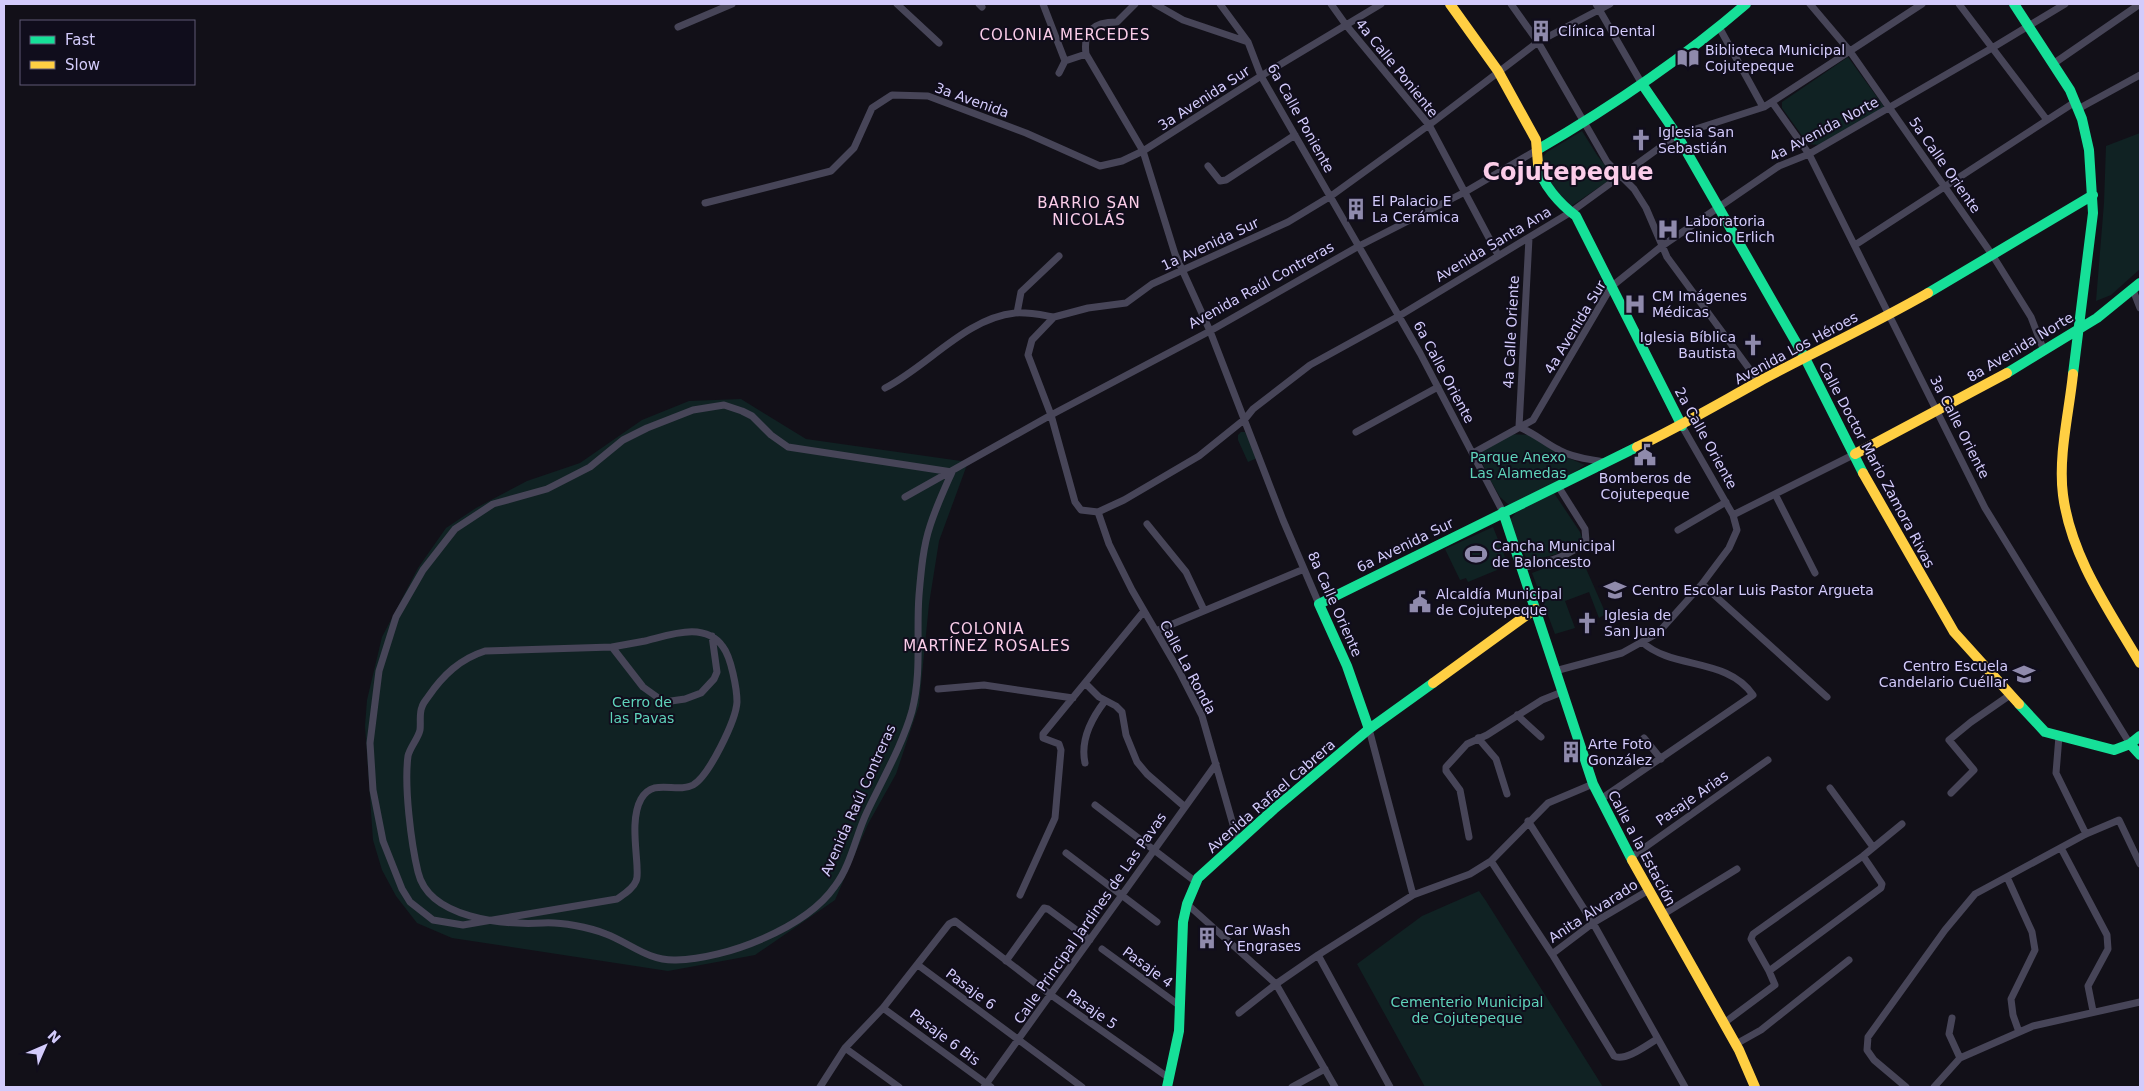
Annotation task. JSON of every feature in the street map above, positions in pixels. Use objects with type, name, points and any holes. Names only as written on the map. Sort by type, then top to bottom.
[{"type":"street","points":[[678,28],[732,4]]},
{"type":"street","points":[[897,4],[939,42]]},
{"type":"street","points":[[1043,4],[1065,61]]},
{"type":"street","points":[[1058,73],[1065,61],[1086,54],[1084,39],[1090,30],[1106,22],[1117,22],[1134,4]]},
{"type":"street","points":[[1155,4],[1183,20],[1248,42]]},
{"type":"street","name":"6a Calle Poniente","points":[[1220,4],[1248,42],[1261,76],[1359,246]]},
{"type":"street","name":"4a Calle Poniente","points":[[1331,4],[1346,25],[1429,125],[1498,255]]},
{"type":"street","name":"3a Avenida Sur","points":[[1143,151],[1261,76],[1381,4]]},
{"type":"street","name":"2a Calle Oriente","points":[[1450,4],[1498,71],[1536,140],[1539,169],[1558,200],[1576,216],[1682,426],[1733,515],[1737,530],[1729,548],[1702,584],[1658,633],[1622,653],[1555,672]]},
{"type":"street","points":[[1511,4],[1538,42],[1607,162],[1634,189],[1646,208],[1667,257],[1759,382]]},
{"type":"street","name":"1a Avenida Sur","points":[[1054,317],[1088,308],[1126,303],[1152,284],[1288,222],[1331,196],[1429,125],[1538,42],[1597,7],[1610,4]]},
{"type":"street","name":"Avenida Raúl Contreras","points":[[905,497],[1359,246],[1465,192],[1584,123],[1680,59],[1746,4]]},
{"type":"street","name":"5a Calle Oriente","points":[[1810,4],[1848,50],[1994,256],[2031,317],[2044,351]]},
{"type":"street","name":"Avenida Santa Ana","points":[[1098,512],[1124,500],[1199,456],[1245,419],[1253,409],[1310,365],[1399,316],[1571,212],[1677,135],[1763,107],[1848,50],[1922,4]]},
{"type":"street","points":[[1959,4],[2047,120]]},
{"type":"street","points":[[2014,4],[2070,90],[2089,151],[2093,195],[2091,234],[2062,467],[2063,505],[2077,551],[2140,663]]},
{"type":"street","name":"4a Avenida Norte","points":[[1662,246],[1779,166],[1809,154],[2065,4]]},
{"type":"street","points":[[2053,64],[2140,4]]},
{"type":"street","name":"Calle Doctor Mario Zamora Rivas","points":[[1597,7],[1642,84],[1677,135],[1717,208],[1805,358],[1874,495],[1954,632],[2045,732],[2114,750],[2130,744],[2140,736]]},
{"type":"street","points":[[1719,27],[1763,107]]},
{"type":"street","name":"8a Calle Oriente","points":[[1086,54],[1143,151],[1175,254],[1210,330],[1304,569],[1347,666],[1369,729],[1413,895]]},
{"type":"street","points":[[1855,245],[2047,120],[2140,75]]},
{"type":"street","name":"3a Avenida","points":[[705,203],[831,171],[854,148],[872,108],[892,95],[928,96],[1026,133],[1100,166],[1122,161],[1143,151]]},
{"type":"street","name":"3a Calle Oriente","points":[[1772,102],[1809,154],[1985,508],[2130,744],[2140,755]]},
{"type":"street","points":[[1208,166],[1220,181],[1226,180],[1295,135]]},
{"type":"street","name":"Avenida Los Héroes","points":[[1503,512],[1682,426],[1759,382],[1890,315],[1994,256],[2093,195]]},
{"type":"street","name":"4a Calle Oriente","points":[[1518,427],[1528,238]]},
{"type":"street","name":"6a Calle Oriente","points":[[1359,246],[1438,386],[1503,512]]},
{"type":"street","name":"4a Avenida Sur","points":[[1473,453],[1518,427],[1529,423],[1536,417],[1611,287],[1662,246]]},
{"type":"street","points":[[1017,313],[1021,292],[1059,256]]},
{"type":"street","points":[[2137,286],[2140,308]]},
{"type":"street","name":"8a Avenida Norte","points":[[1855,454],[1937,412],[2044,351],[2078,330],[2137,286]]},
{"type":"street","points":[[885,388],[931,358],[967,330],[1002,315],[1017,313],[1054,317]]},
{"type":"street","points":[[1054,317],[1032,340],[1028,354],[1051,415],[1075,502],[1082,510],[1098,512]]},
{"type":"street","points":[[1356,432],[1438,386]]},
{"type":"street","name":"Avenida Raúl Contreras","points":[[952,472],[788,447],[771,435],[752,416],[724,406],[694,410],[646,428],[623,440],[590,467],[547,489],[493,504],[455,529],[423,570],[396,617],[379,671],[372,725],[370,742],[373,790],[383,841],[402,888],[410,902],[433,920],[463,925],[488,920],[617,899],[630,889],[637,880],[636,810],[642,797],[651,789],[660,786],[685,788],[695,784],[712,763],[724,742],[737,702],[730,660],[724,647],[712,636],[678,632],[612,647],[485,651],[470,656],[452,668],[436,685],[421,707],[419,734],[408,754],[408,795],[414,853],[419,877],[426,890],[449,908],[488,920],[521,924],[556,922],[606,934],[651,958],[675,960],[705,956],[760,941],[789,926],[816,908],[836,886],[847,864],[861,824],[900,748],[912,710],[919,667],[919,598],[923,561],[929,528],[952,472]]},
{"type":"street","points":[[1518,427],[1536,434],[1561,452],[1604,462]]},
{"type":"street","points":[[1733,515],[1855,454]]},
{"type":"street","points":[[1521,568],[1559,558],[1576,551],[1586,541],[1585,529],[1558,486]]},
{"type":"street","points":[[1775,494],[1815,573]]},
{"type":"street","points":[[1678,530],[1726,502]]},
{"type":"street","name":"Calle La Ronda","points":[[1098,512],[1109,544],[1202,716],[1238,842]]},
{"type":"street","name":"Calle a la Estación","points":[[1503,512],[1593,784],[1630,858],[1736,1044],[1755,1087]]},
{"type":"street","name":"6a Avenida Sur","points":[[1319,604],[1503,512]]},
{"type":"street","points":[[1147,524],[1186,572],[1204,610]]},
{"type":"street","points":[[1156,631],[1304,569]]},
{"type":"street","points":[[1702,584],[1827,697]]},
{"type":"street","name":"Avenida Rafael Cabrera","points":[[1168,1083],[1179,1031],[1183,922],[1187,904],[1196,882],[1238,842],[1369,729],[1535,609]]},
{"type":"street","points":[[1020,895],[1055,818],[1061,750],[1059,744],[1044,738],[1043,734],[1144,611]]},
{"type":"street","points":[[612,647],[644,687],[664,702],[685,699],[702,693],[714,679],[717,672],[712,636]]},
{"type":"street","points":[[1600,799],[1753,695],[1746,684],[1727,673],[1657,653],[1642,642]]},
{"type":"street","points":[[1085,684],[1122,712],[1126,735],[1137,762],[1147,774],[1185,807]]},
{"type":"street","points":[[938,689],[984,685],[1073,698]]},
{"type":"street","points":[[1469,837],[1460,790],[1446,771],[1446,767],[1467,744],[1488,735],[1542,700],[1562,692]]},
{"type":"street","points":[[1951,793],[1974,770],[1949,740],[2010,695]]},
{"type":"street","points":[[1085,763],[1082,750],[1087,731],[1094,715],[1105,701]]},
{"type":"street","points":[[1517,715],[1541,737]]},
{"type":"street","points":[[2059,736],[2056,773],[2086,834]]},
{"type":"street","points":[[1478,738],[1496,760],[1507,794]]},
{"type":"street","points":[[1644,738],[1660,759]]},
{"type":"street","name":"Pasaje Arias","points":[[1630,858],[1768,760]]},
{"type":"street","name":"Calle Principal Jardines de Las Pavas","points":[[987,1086],[1216,764]]},
{"type":"street","points":[[1239,1013],[1318,954],[1413,895],[1470,874],[1490,861],[1548,803],[1593,784]]},
{"type":"street","points":[[1830,788],[1873,847]]},
{"type":"street","points":[[1095,806],[1196,882]]},
{"type":"street","points":[[1906,1087],[1874,1060],[1867,1050],[1868,1037],[1945,930],[1975,894],[2086,834],[2120,820],[2140,864]]},
{"type":"street","points":[[1528,821],[1593,923],[1685,1087]]},
{"type":"street","points":[[1724,1023],[1774,985],[1774,979],[1751,939],[1754,934],[1863,856],[1902,824]]},
{"type":"street","points":[[2061,848],[2107,934],[2108,949],[2088,986],[2093,1011]]},
{"type":"street","points":[[1066,853],[1157,922]]},
{"type":"street","points":[[1769,970],[1881,888],[1882,884],[1863,856]]},
{"type":"street","points":[[1490,861],[1552,953],[1614,1056],[1618,1058],[1624,1057],[1658,1039]]},
{"type":"street","points":[[1662,915],[1737,869]]},
{"type":"street","points":[[2007,877],[2032,932],[2035,950],[2011,1000],[2013,1015],[2020,1032]]},
{"type":"street","name":"Anita Alvarado","points":[[1552,953],[1593,923],[1649,890]]},
{"type":"street","points":[[1187,904],[1276,984],[1335,1087]]},
{"type":"street","points":[[1006,960],[1044,908],[1048,908],[1090,940]]},
{"type":"street","name":"Pasaje 5","points":[[918,965],[949,924],[954,921],[1168,1083]]},
{"type":"street","name":"Pasaje 4","points":[[1102,949],[1180,1006]]},
{"type":"street","points":[[1318,954],[1390,1087]]},
{"type":"street","points":[[1736,1044],[1761,1030],[1850,960]]},
{"type":"street","points":[[820,1087],[845,1048],[884,1008],[918,965]]},
{"type":"street","name":"Pasaje 6","points":[[918,965],[1082,1087]]},
{"type":"street","points":[[1934,1087],[1960,1058],[2033,1026],[2093,1011],[2140,1002]]},
{"type":"street","name":"Pasaje 6 Bis","points":[[884,1008],[987,1086]]},
{"type":"street","points":[[1952,1018],[1949,1034],[1960,1058]]},
{"type":"street","points":[[845,1048],[899,1087]]},
{"type":"street","points":[[1292,1087],[1325,1069]]},
{"type":"green space","points":[[1848,57],[1885,108],[1819,145],[1808,144],[1782,108],[1782,102]]},
{"type":"green space","points":[[1582,131],[1614,177],[1570,207],[1558,196],[1539,161],[1547,152]]},
{"type":"green space","points":[[2140,133],[2140,269],[2111,295],[2096,301],[2104,203],[2106,146]]},
{"type":"green space","name":"Cerro de las Pavas","points":[[741,399],[806,439],[968,462],[939,541],[929,604],[919,705],[896,774],[868,824],[835,900],[755,955],[668,971],[452,938],[417,923],[396,896],[382,870],[373,840],[365,726],[367,700],[382,637],[418,568],[446,528],[476,508],[527,481],[580,463],[642,420],[689,401]]},
{"type":"green space","points":[[1241,432],[1245,432],[1257,458],[1248,462],[1238,440],[1238,435]]},
{"type":"green space","name":"Parque Anexo Las Alamedas","points":[[1506,434],[1529,435],[1559,454],[1585,465],[1566,478],[1509,505],[1500,497],[1482,462],[1483,447]]},
{"type":"green space","points":[[1554,493],[1582,538],[1564,551],[1542,558],[1527,560],[1509,521],[1517,511]]},
{"type":"green space","name":"Cancha Municipal de Baloncesto","points":[[1493,527],[1507,562],[1496,565],[1497,570],[1468,582],[1466,578],[1460,580],[1445,549]]},
{"type":"green space","points":[[1580,555],[1606,614],[1599,618],[1589,592],[1565,601],[1575,628],[1555,634],[1532,573]]},
{"type":"green space","name":"Cementerio Municipal de Cojutepeque","points":[[1479,891],[1603,1087],[1425,1087],[1357,964],[1422,916]]},
{"type":"traffic: fast","points":[[1537,150],[1645,82],[1746,4]]},
{"type":"traffic: fast","points":[[2014,4],[2070,90],[2082,119],[2089,150],[2093,213],[2073,374]]},
{"type":"traffic: fast","points":[[1642,84],[1677,135],[1805,358],[1863,473]]},
{"type":"traffic: fast","points":[[1538,164],[1543,179],[1552,193],[1576,216],[1682,426]]},
{"type":"traffic: fast","points":[[1928,293],[2093,195]]},
{"type":"traffic: fast","points":[[2007,373],[2097,318],[2140,283]]},
{"type":"traffic: fast","points":[[1369,729],[1347,666],[1319,604],[1637,447]]},
{"type":"traffic: fast","points":[[1503,512],[1593,784],[1632,860]]},
{"type":"traffic: fast","points":[[1167,1087],[1179,1031],[1183,922],[1187,904],[1198,878],[1274,809],[1369,729],[1433,683]]},
{"type":"traffic: fast","points":[[2019,704],[2045,732],[2114,750],[2130,744],[2140,736]]},
{"type":"traffic: fast","points":[[2130,744],[2140,755]]},
{"type":"traffic: slow","points":[[1450,4],[1498,71],[1536,140],[1538,164]]},
{"type":"traffic: slow","points":[[1637,447],[1928,293]]},
{"type":"traffic: slow","points":[[1855,454],[2007,373]]},
{"type":"traffic: slow","points":[[2073,374],[2062,465],[2063,495],[2067,518],[2074,540],[2093,582],[2140,663]]},
{"type":"traffic: slow","points":[[1863,473],[1954,632],[2019,704]]},
{"type":"traffic: slow","points":[[1433,683],[1535,609]]},
{"type":"traffic: slow","points":[[1632,860],[1739,1050],[1755,1087]]},
{"type":"place","name":"Clínica Dental","points":[[1541,31]]},
{"type":"place","name":"Biblioteca Municipal Cojutepeque","points":[[1688,58]]},
{"type":"place","name":"Iglesia San Sebastián","points":[[1641,140]]},
{"type":"place","name":"El Palacio E La Cerámica","points":[[1356,209]]},
{"type":"place","name":"Laboratoria Clinico Erlich","points":[[1668,229]]},
{"type":"place","name":"CM Imágenes Médicas","points":[[1635,304]]},
{"type":"place","name":"Iglesia Bíblica Bautista","points":[[1753,345]]},
{"type":"place","name":"Bomberos de Cojutepeque","points":[[1645,455]]},
{"type":"place","name":"Cancha Municipal de Baloncesto","points":[[1476,554]]},
{"type":"place","name":"Centro Escolar Luis Pastor Argueta","points":[[1615,590]]},
{"type":"place","name":"Alcaldía Municipal de Cojutepeque","points":[[1420,602]]},
{"type":"place","name":"Iglesia de San Juan","points":[[1587,623]]},
{"type":"place","name":"Centro Escuela Candelario Cuéllar","points":[[2024,674]]},
{"type":"place","name":"Arte Foto González","points":[[1571,752]]},
{"type":"place","name":"Car Wash Y Engrases","points":[[1207,938]]},
{"type":"district","name":"COLONIA MERCEDES","points":[[1065,35]]},
{"type":"district","name":"Cojutepeque","points":[[1568,172]]},
{"type":"district","name":"BARRIO SAN NICOLÁS","points":[[1089,212]]},
{"type":"district","name":"COLONIA MARTÍNEZ ROSALES","points":[[987,638]]}]
